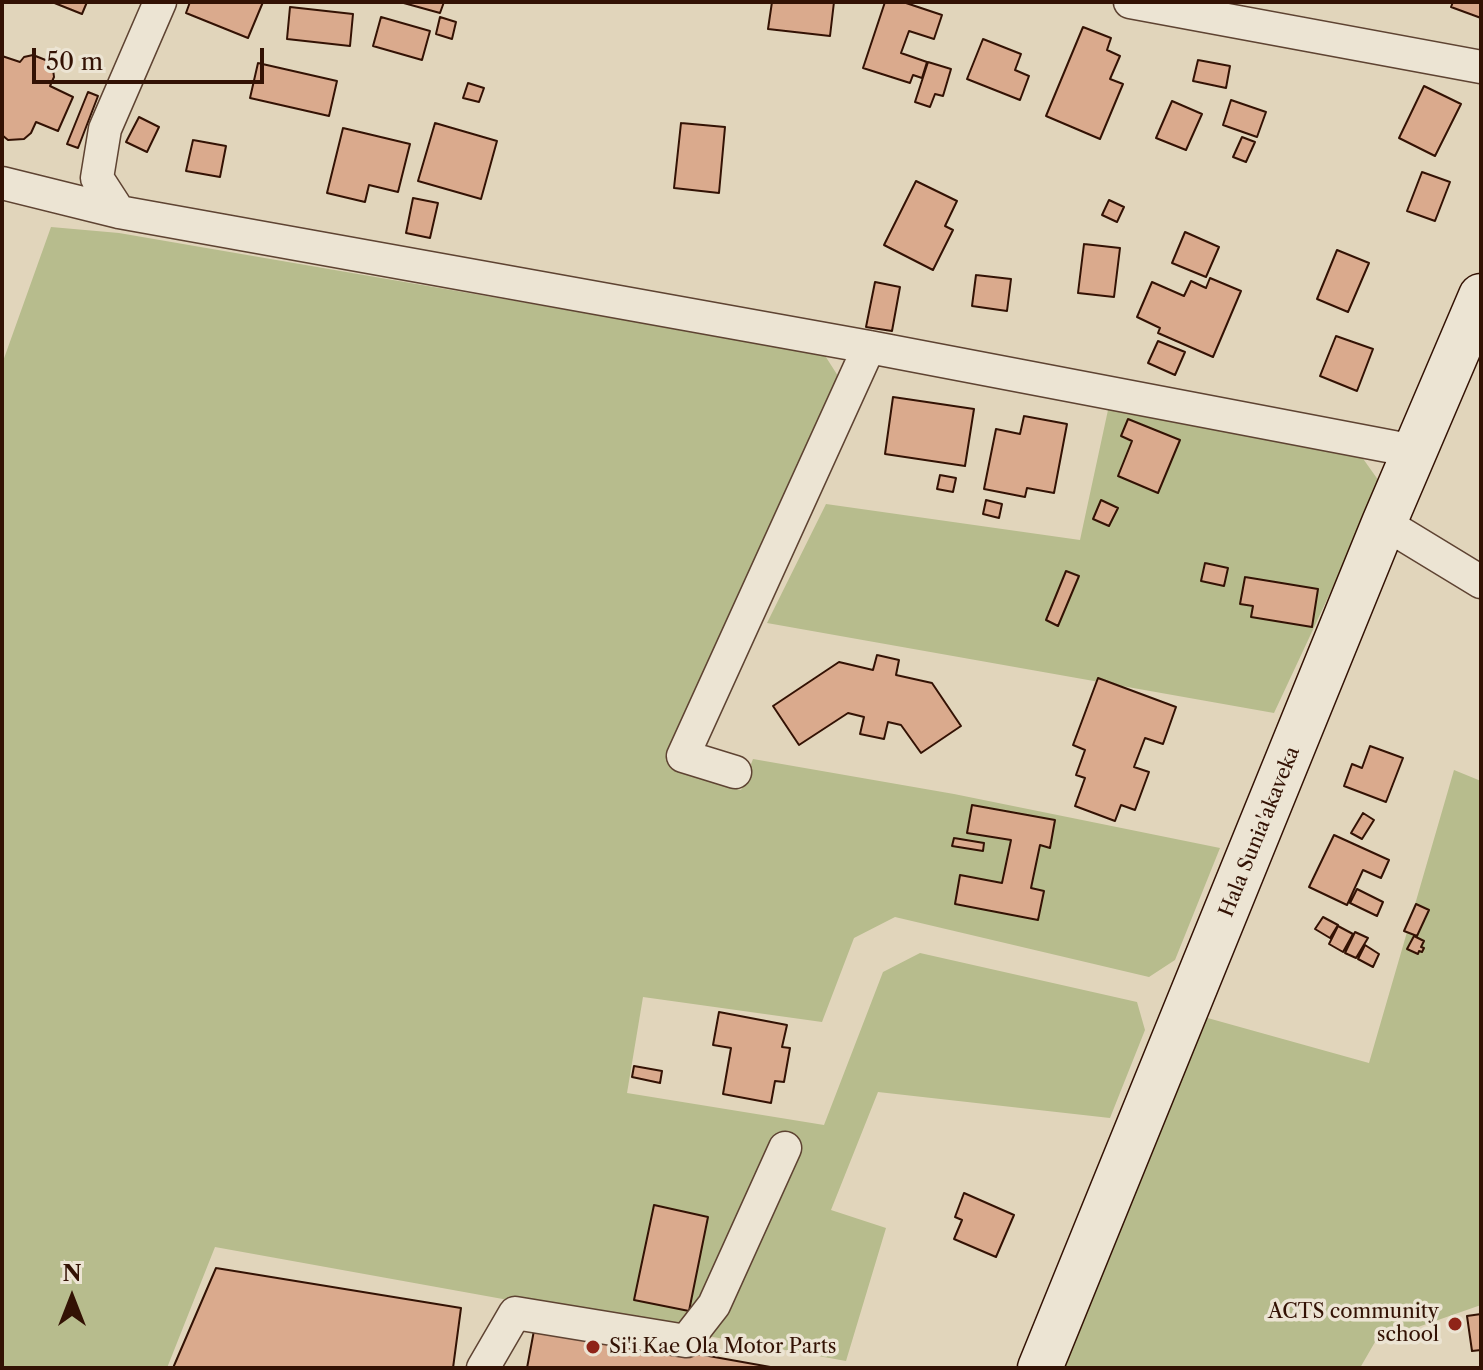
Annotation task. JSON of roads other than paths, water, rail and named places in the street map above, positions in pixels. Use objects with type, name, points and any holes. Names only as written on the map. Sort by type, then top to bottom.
[{"type":"street","points":[[119,212],[97,178],[105,129],[160,2]]},
{"type":"street","points":[[1130,2],[1481,67]]},
{"type":"street","points":[[2,183],[119,212],[869,347],[1414,451]]},
{"type":"street","name":"Hala Sunia'akaveka","points":[[1040,1368],[1384,523],[1481,296]]},
{"type":"street","points":[[735,772],[683,756],[869,347]]},
{"type":"street","points":[[1384,523],[1481,582]]},
{"type":"street","points":[[483,1368],[515,1313],[686,1341],[714,1305],[785,1148]]},
{"type":"place","name":"ACTS community school","points":[[1455,1324]]},
{"type":"place","name":"Si'i Kae Ola Motor Parts","points":[[593,1347]]}]
